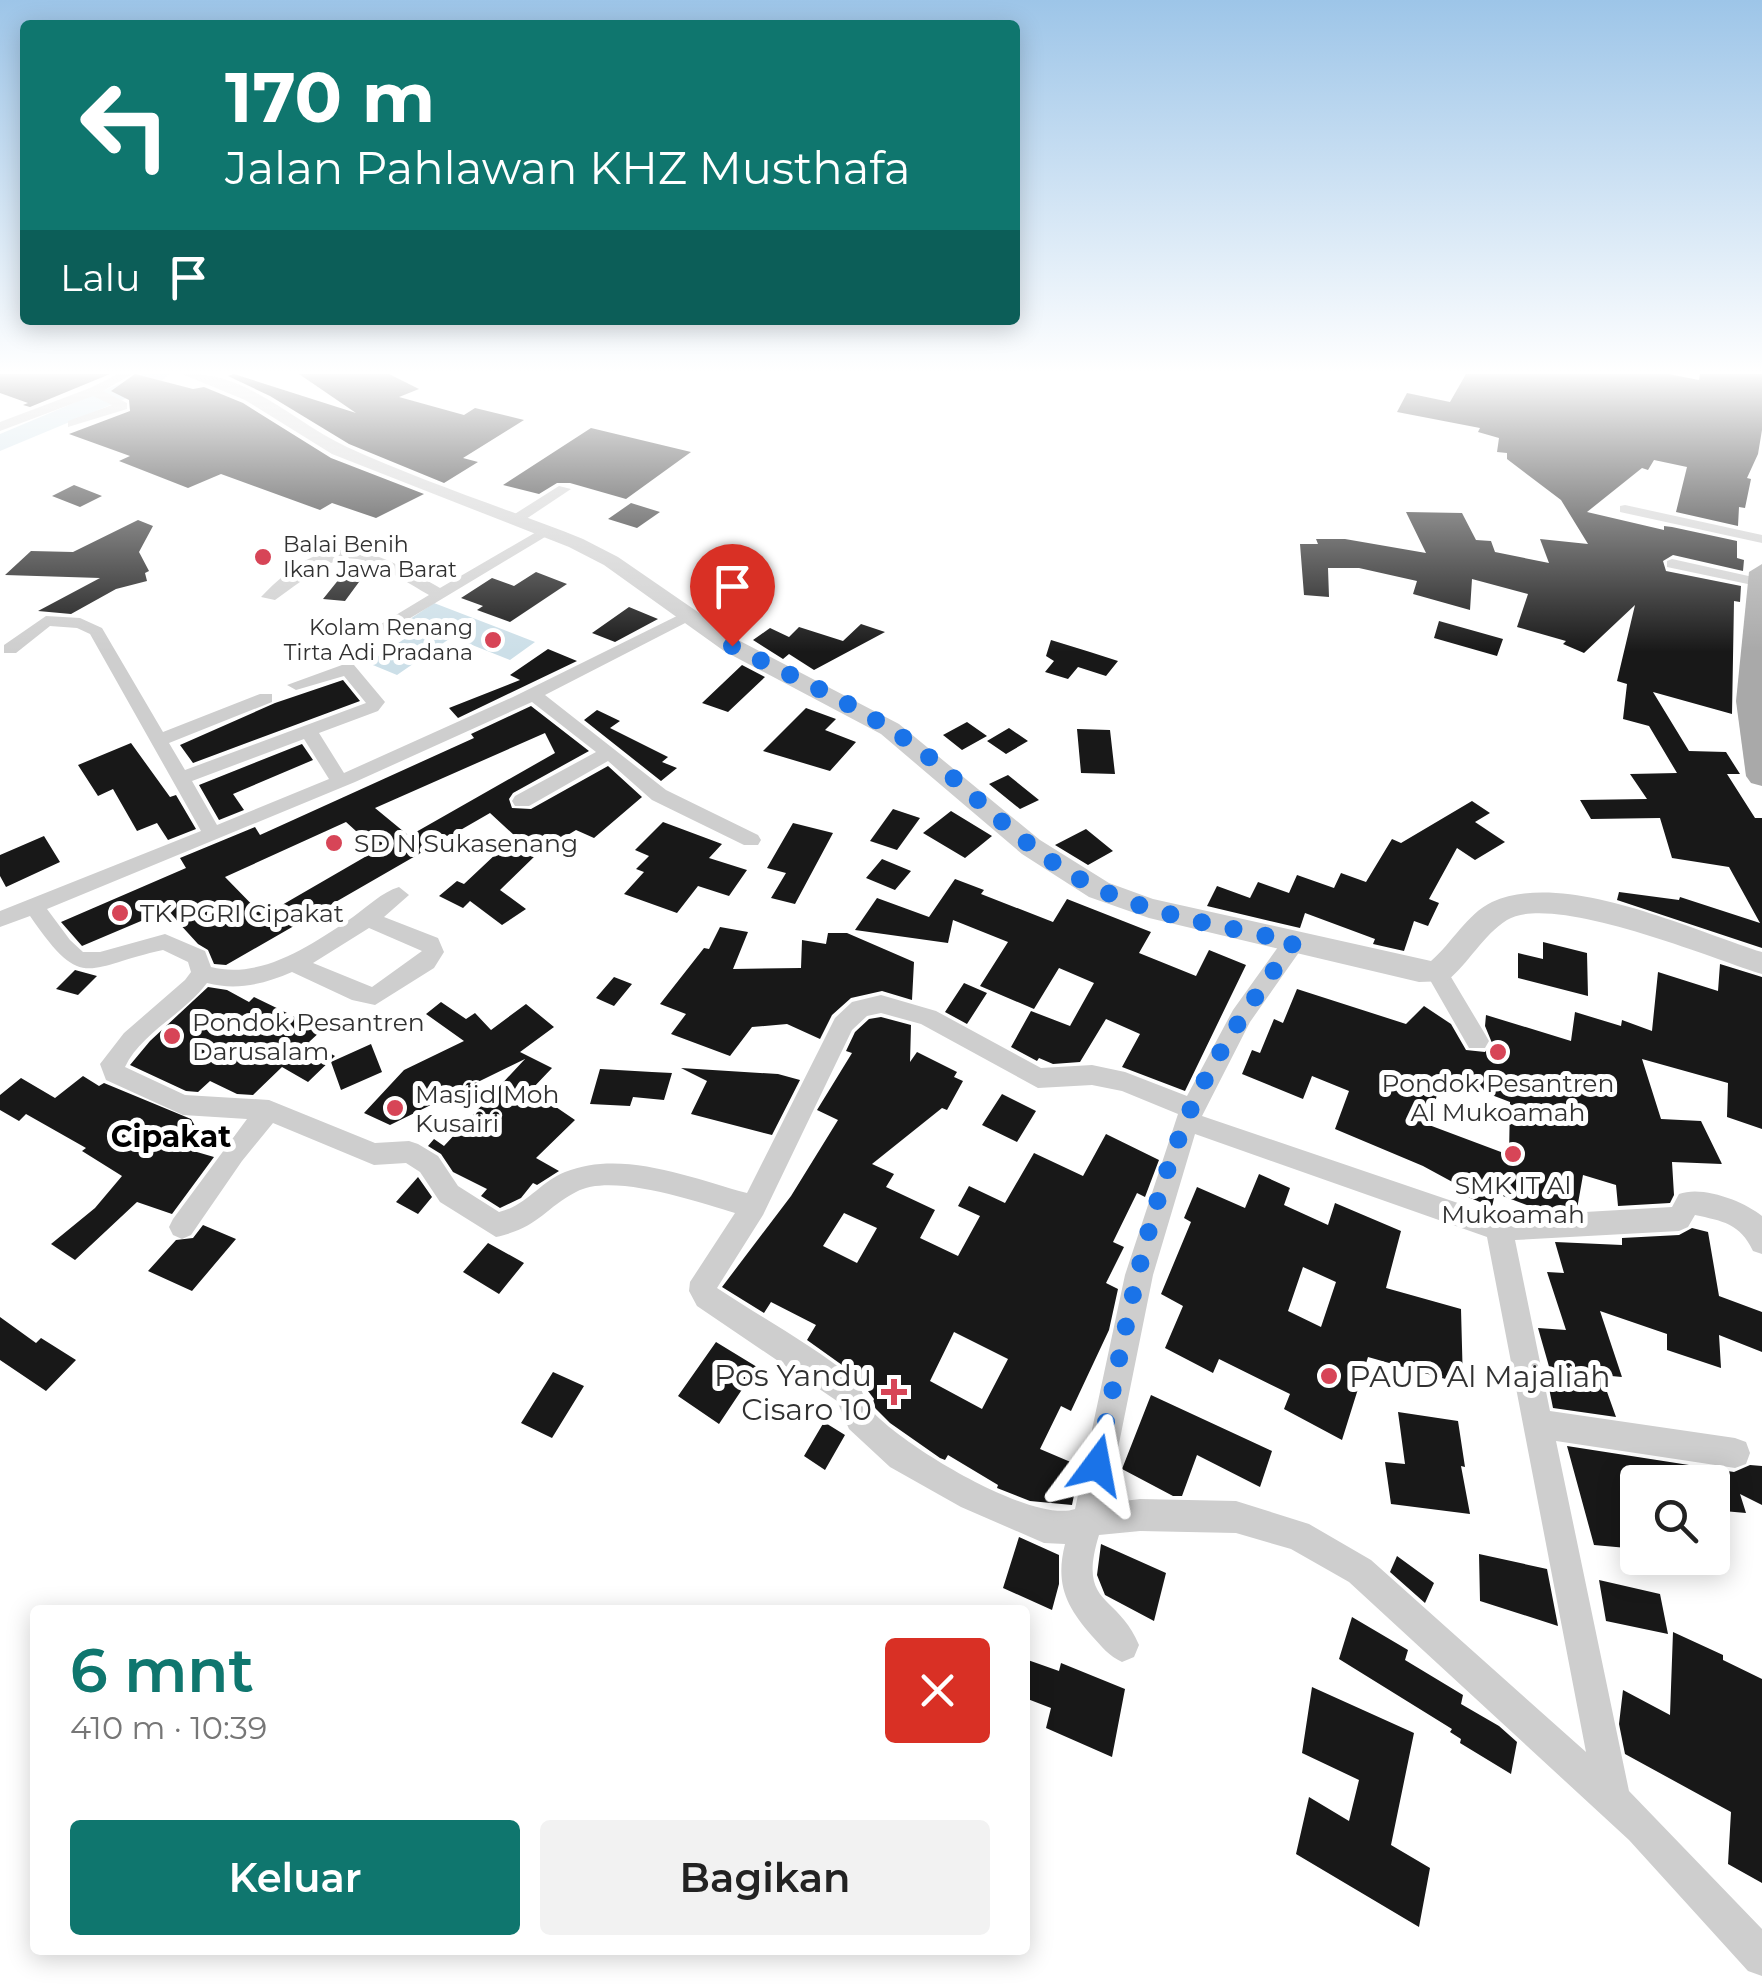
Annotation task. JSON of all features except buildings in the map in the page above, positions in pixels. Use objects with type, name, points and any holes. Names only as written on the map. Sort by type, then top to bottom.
[{"type":"main road","points":[[1762,572],[1750,708],[1752,740],[1762,776]]},
{"type":"street","points":[[380,467],[611,561],[732,646],[890,729],[924,753],[1031,847],[1068,873],[1148,908],[1437,973],[1476,1041]]},
{"type":"street","points":[[515,520],[564,489]]},
{"type":"street","points":[[1625,509],[1762,539]]},
{"type":"street","points":[[387,627],[545,531]]},
{"type":"street","points":[[268,598],[336,553],[353,553],[388,564],[440,595]]},
{"type":"street","points":[[1672,564],[1761,600]]},
{"type":"street","points":[[0,919],[458,732],[686,616]]},
{"type":"street","points":[[10,649],[46,621],[80,624],[96,631],[212,833]]},
{"type":"street","points":[[180,779],[308,732],[376,702],[348,669],[296,685]]},
{"type":"street","points":[[534,695],[676,806],[752,840]]},
{"type":"street","points":[[156,740],[266,698]]},
{"type":"street","points":[[308,732],[339,780]]},
{"type":"street","points":[[522,800],[610,753]]},
{"type":"street","points":[[202,973],[245,979],[291,962],[399,895]]},
{"type":"street","points":[[1437,973],[1501,909],[1522,902],[1601,912],[1762,963]]},
{"type":"street","points":[[34,906],[69,955],[79,960],[94,962],[164,942],[197,957],[202,973],[194,987],[122,1049],[112,1064],[114,1073],[182,1105],[270,1110],[374,1154],[409,1152],[429,1164],[449,1194],[496,1224],[522,1220],[571,1181],[594,1175],[652,1181],[754,1207]]},
{"type":"street","points":[[291,962],[360,994],[375,996],[426,962],[432,952],[430,944],[366,918]]},
{"type":"street","points":[[1122,1645],[1075,1588],[1073,1565],[1088,1520],[1140,1275],[1190,1115],[1241,1016],[1294,942]]},
{"type":"street","points":[[1762,1242],[1756,1224],[1745,1215],[1688,1202],[1679,1218],[1626,1218],[1572,1227],[1499,1229],[1190,1115],[1125,1082],[1092,1075],[1038,1078],[928,1017],[881,1004],[860,1008],[843,1024],[754,1207],[704,1282],[702,1291],[847,1391],[859,1420],[901,1456],[972,1496],[1044,1527],[1062,1529],[1088,1520],[1140,1515],[1236,1517],[1298,1535],[1360,1571],[1612,1801],[1762,1957]]},
{"type":"street","points":[[182,1228],[232,1153],[270,1110]]},
{"type":"street","points":[[1499,1229],[1612,1801]]},
{"type":"street","points":[[1539,1424],[1735,1453]]},
{"type":"shaded area","name":"Kolam Renang Tirta Adi Pradana","points":[[434,603],[535,642],[510,660],[452,637],[397,675],[368,663],[424,626],[410,619]]},
{"type":"place","name":"Balai Benih Ikan Jawa Barat","points":[[263,557]]},
{"type":"place","name":"Kolam Renang Tirta Adi Pradana","points":[[493,640]]},
{"type":"place","name":"SD N Sukasenang","points":[[334,843]]},
{"type":"place","name":"TK PGRI Cipakat","points":[[120,913]]},
{"type":"place","name":"Pondok Pesantren Darusalam","points":[[172,1036]]},
{"type":"place","name":"Pondok Pesantren Al Mukoamah","points":[[1498,1052]]},
{"type":"place","name":"Masjid Moh Kusairi","points":[[395,1108]]},
{"type":"place","name":"SMK IT Al Mukoamah","points":[[1513,1154]]},
{"type":"place","name":"PAUD Al Majaliah","points":[[1329,1376]]},
{"type":"place","name":"Pos Yandu Cisaro 10","points":[[894,1392]]},
{"type":"district","name":"Cipakat","points":[[171,1136]]},
{"type":"route","points":[[732,646],[890,729],[924,753],[1031,847],[1099,890],[1148,908],[1294,942],[1241,1016],[1194,1104],[1166,1182],[1140,1275],[1097,1465]]}]
